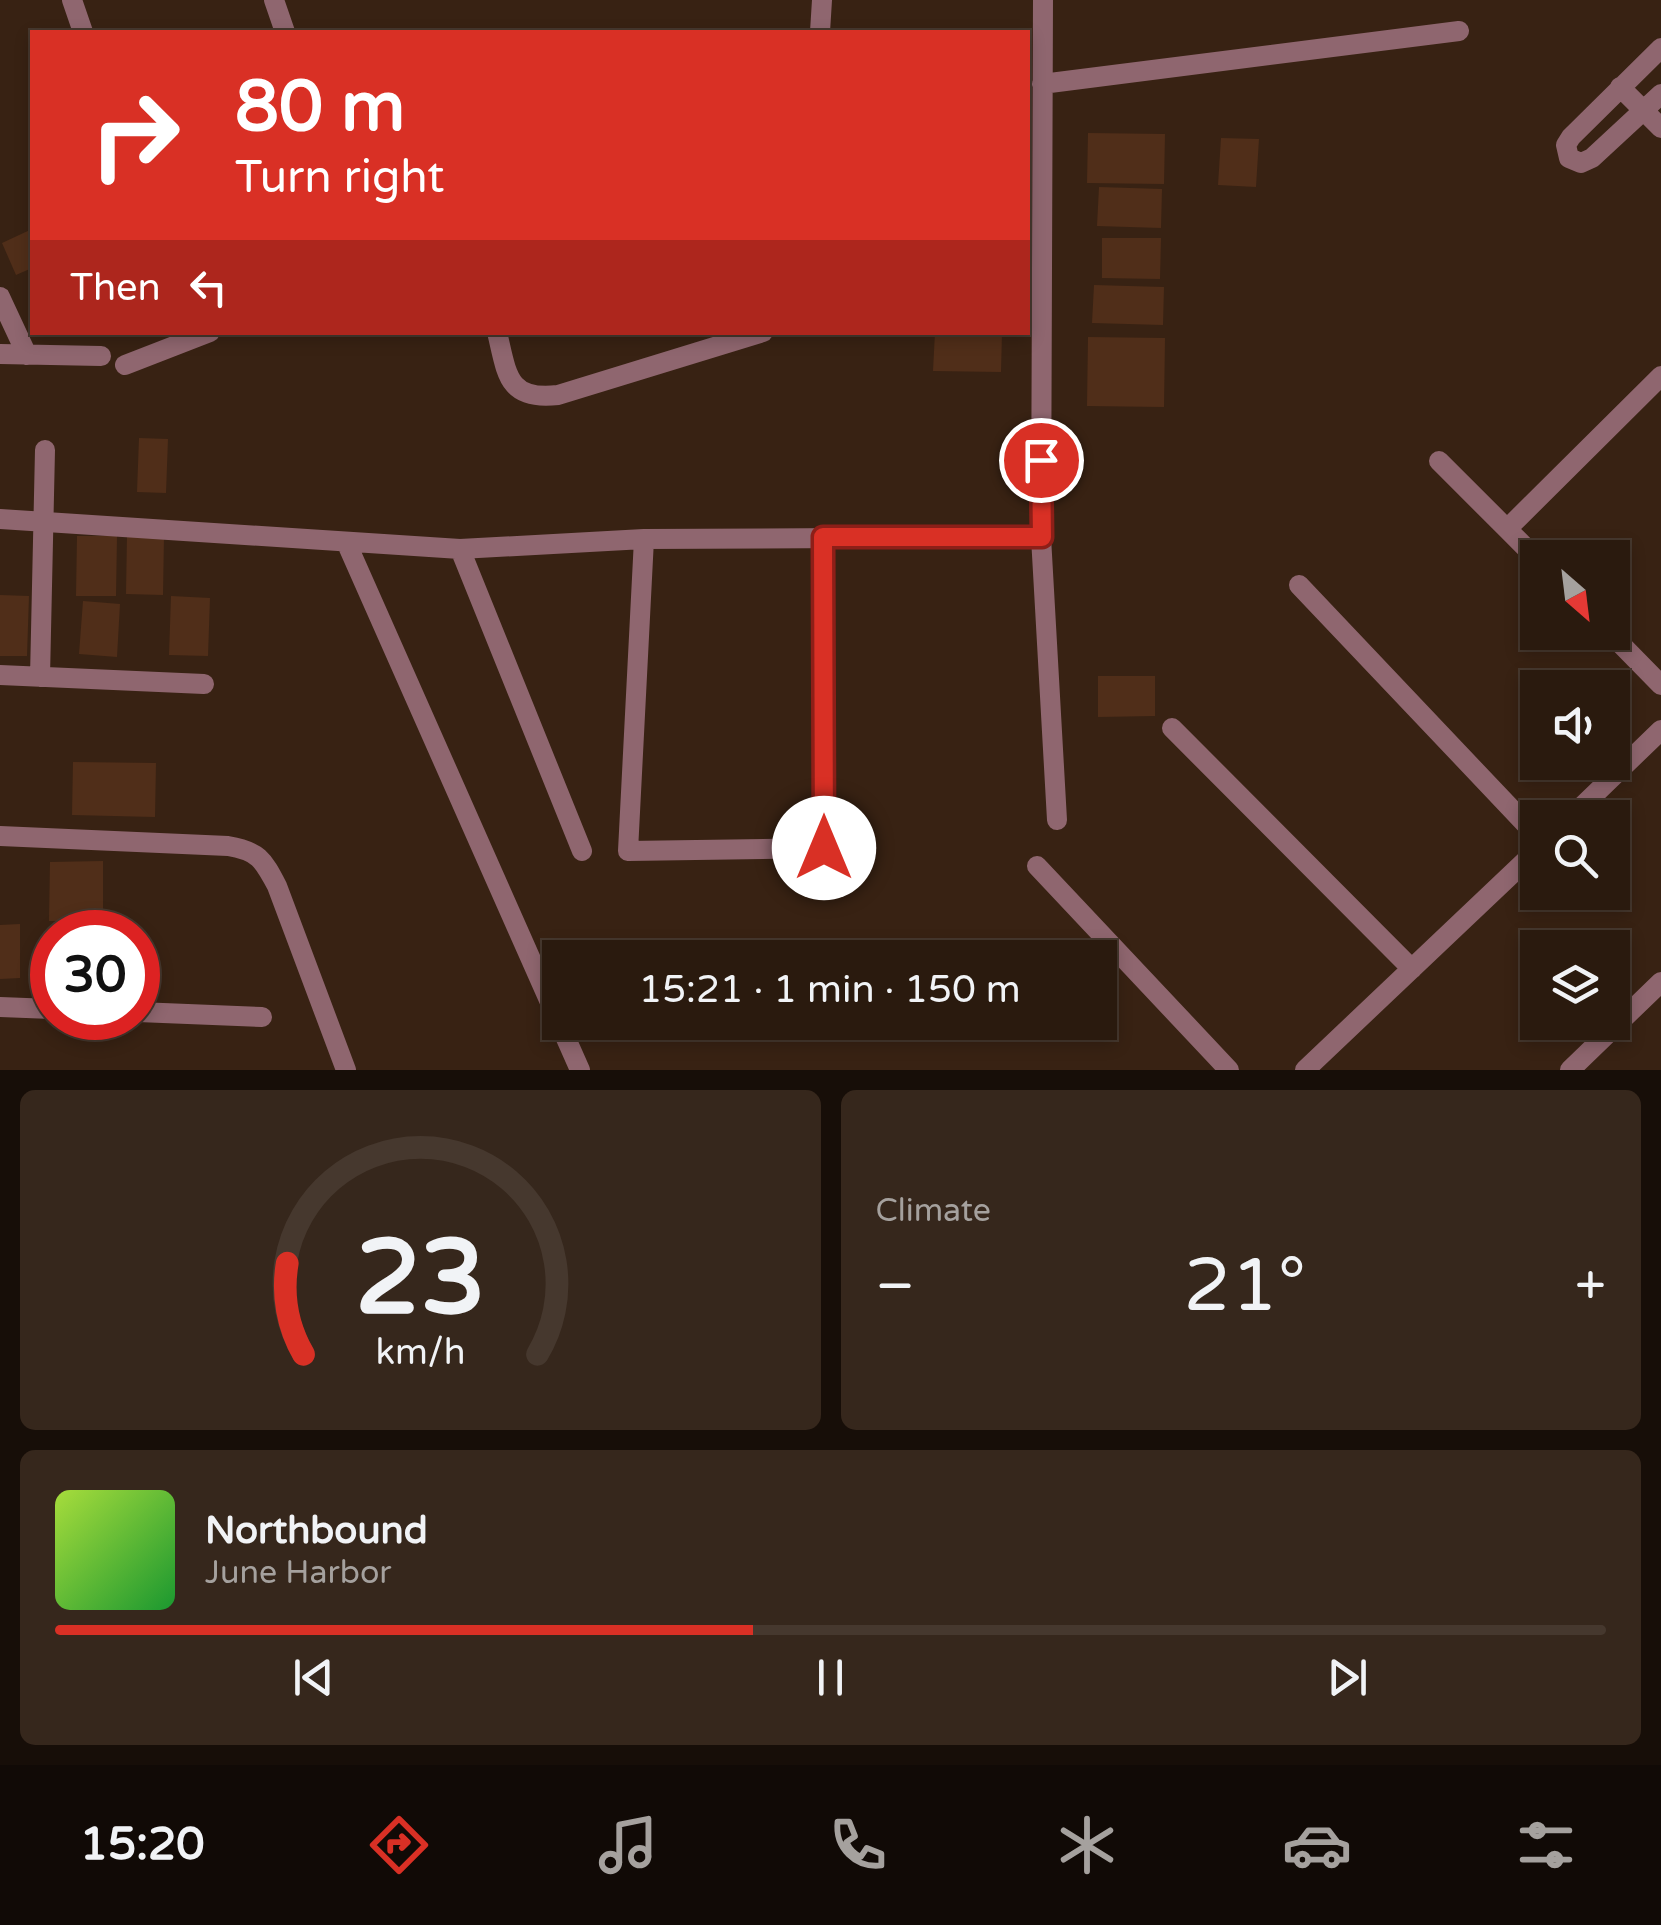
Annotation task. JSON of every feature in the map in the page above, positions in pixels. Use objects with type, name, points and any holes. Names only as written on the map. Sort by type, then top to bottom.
[{"type":"street","points":[[72,0],[82,30]]},
{"type":"street","points":[[274,0],[283,30]]},
{"type":"street","points":[[820,30],[822,0]]},
{"type":"street","points":[[1043,0],[1034,306],[1057,820]]},
{"type":"street","points":[[1042,84],[1458,30]]},
{"type":"street","points":[[1661,48],[1570,137],[1566,144],[1569,158],[1581,163],[1592,158],[1661,94]]},
{"type":"street","points":[[1620,87],[1661,128]]},
{"type":"street","points":[[0,297],[27,356]]},
{"type":"street","points":[[498,335],[507,372],[517,390],[536,398],[558,395],[752,335]]},
{"type":"street","points":[[125,364],[183,336]]},
{"type":"street","points":[[0,354],[102,356]]},
{"type":"street","points":[[1507,529],[1656,390]]},
{"type":"street","points":[[40,677],[45,450]]},
{"type":"street","points":[[1439,460],[1520,542]]},
{"type":"street","points":[[0,519],[460,549],[644,539],[1042,537]]},
{"type":"street","points":[[644,539],[628,851],[824,848],[823,537]]},
{"type":"street","points":[[347,544],[580,1070]]},
{"type":"street","points":[[460,549],[582,850]]},
{"type":"street","points":[[1299,585],[1520,818]]},
{"type":"street","points":[[1627,650],[1661,685]]},
{"type":"street","points":[[0,675],[204,684]]},
{"type":"street","points":[[1172,728],[1412,969]]},
{"type":"street","points":[[1589,800],[1661,730]]},
{"type":"street","points":[[0,836],[251,850],[266,865],[277,886],[346,1070]]},
{"type":"street","points":[[1037,866],[1229,1070]]},
{"type":"street","points":[[1306,1070],[1520,866]]},
{"type":"street","points":[[1570,1070],[1661,982]]},
{"type":"street","points":[[0,1007],[30,1008]]},
{"type":"street","points":[[160,1013],[262,1017]]},
{"type":"building","points":[[1088,133],[1165,134],[1164,184],[1087,183]]},
{"type":"building","points":[[1221,138],[1259,139],[1256,187],[1218,185]]},
{"type":"building","points":[[1099,187],[1162,189],[1161,228],[1097,226]]},
{"type":"building","points":[[30,230],[30,269],[16,275],[2,243]]},
{"type":"building","points":[[1102,238],[1161,238],[1160,279],[1102,278]]},
{"type":"building","points":[[1094,285],[1164,287],[1163,325],[1092,323]]},
{"type":"building","points":[[935,335],[1002,335],[1001,372],[933,371]]},
{"type":"building","points":[[1088,337],[1165,338],[1164,407],[1087,406]]},
{"type":"building","points":[[139,438],[168,439],[166,493],[137,492]]},
{"type":"building","points":[[127,535],[164,536],[163,595],[126,594]]},
{"type":"building","points":[[77,536],[117,536],[116,596],[76,596]]},
{"type":"building","points":[[0,595],[29,596],[27,656],[0,656]]},
{"type":"building","points":[[171,596],[210,598],[208,656],[169,655]]},
{"type":"building","points":[[83,601],[120,604],[117,657],[79,654]]},
{"type":"building","points":[[1098,676],[1155,676],[1155,716],[1098,717]]},
{"type":"building","points":[[73,762],[156,763],[155,817],[72,815]]},
{"type":"building","points":[[103,861],[103,910],[49,910],[50,862]]},
{"type":"building","points":[[20,924],[20,978],[0,979],[0,925]]},
{"type":"route","points":[[824,848],[823,537],[1042,537],[1041,460]]}]
